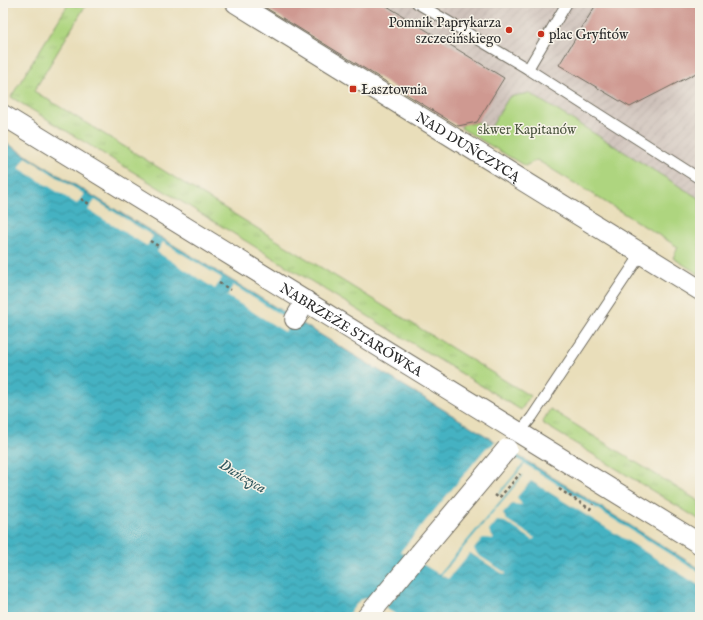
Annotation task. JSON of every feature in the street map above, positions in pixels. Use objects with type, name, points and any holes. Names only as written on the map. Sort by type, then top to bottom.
[{"type":"street","name":"NAD DUŃCZYCĄ","points":[[236,3],[700,290]]},
{"type":"street","name":"NABRZEŻE STARÓWKA","points":[[3,115],[700,544]]},
{"type":"street","points":[[295,319],[306,301]]},
{"type":"street","points":[[367,617],[520,432]]},
{"type":"lane","points":[[417,3],[528,69],[700,179]]},
{"type":"lane","points":[[528,69],[567,3]]},
{"type":"lane","points":[[520,432],[532,417],[641,254]]},
{"type":"path","points":[[81,199],[91,205]]},
{"type":"path","points":[[150,241],[160,247]]},
{"type":"path","points":[[219,283],[230,290]]},
{"type":"path","points":[[492,492],[500,498],[520,474]]},
{"type":"path","points":[[559,489],[590,509]]},
{"type":"shaded area","points":[[253,3],[700,3],[700,199],[529,93],[509,97],[490,129],[477,122],[470,124],[465,121],[461,128],[268,10]]},
{"type":"green space","points":[[69,3],[87,3],[34,91],[530,396],[521,410],[11,97]]},
{"type":"green space","name":"skwer Kapitanów","points":[[529,93],[700,199],[700,275],[673,258],[678,247],[537,160],[525,166],[461,128],[465,121],[470,124],[477,122],[490,129],[509,97]]},
{"type":"green space","points":[[550,409],[700,502],[700,520],[542,423]]},
{"type":"water","name":"Duńczyca","points":[[3,141],[475,429],[700,569],[700,617],[3,617]]},
{"type":"pier","points":[[26,157],[84,194],[77,204],[19,168]]},
{"type":"pier","points":[[95,200],[153,236],[147,246],[88,210]]},
{"type":"pier","points":[[163,242],[222,278],[215,289],[157,252]]},
{"type":"pier","points":[[233,285],[292,322],[285,332],[227,296]]},
{"type":"pier","points":[[495,441],[514,453],[512,456],[524,463],[498,494],[499,495],[525,464],[700,573],[700,586],[531,481],[517,497],[522,505],[512,504],[503,514],[507,520],[535,538],[533,540],[505,522],[497,521],[489,531],[494,539],[483,538],[474,549],[478,555],[506,573],[505,575],[470,553],[448,579],[441,575],[523,476],[522,475],[439,574],[422,564],[385,608],[401,617],[346,617],[360,600],[365,598],[371,600],[408,556],[400,552],[486,448],[492,445]]},
{"type":"building","points":[[258,3],[382,3],[504,78],[477,122],[458,126]]},
{"type":"building","points":[[597,3],[700,3],[700,71],[630,107],[559,65]]},
{"type":"place","name":"Pomnik Paprykarza szczecińskiego","points":[[509,30]]},
{"type":"place","name":"plac Gryfitów","points":[[541,34]]},
{"type":"place","name":"Łasztownia","points":[[353,89]]}]
